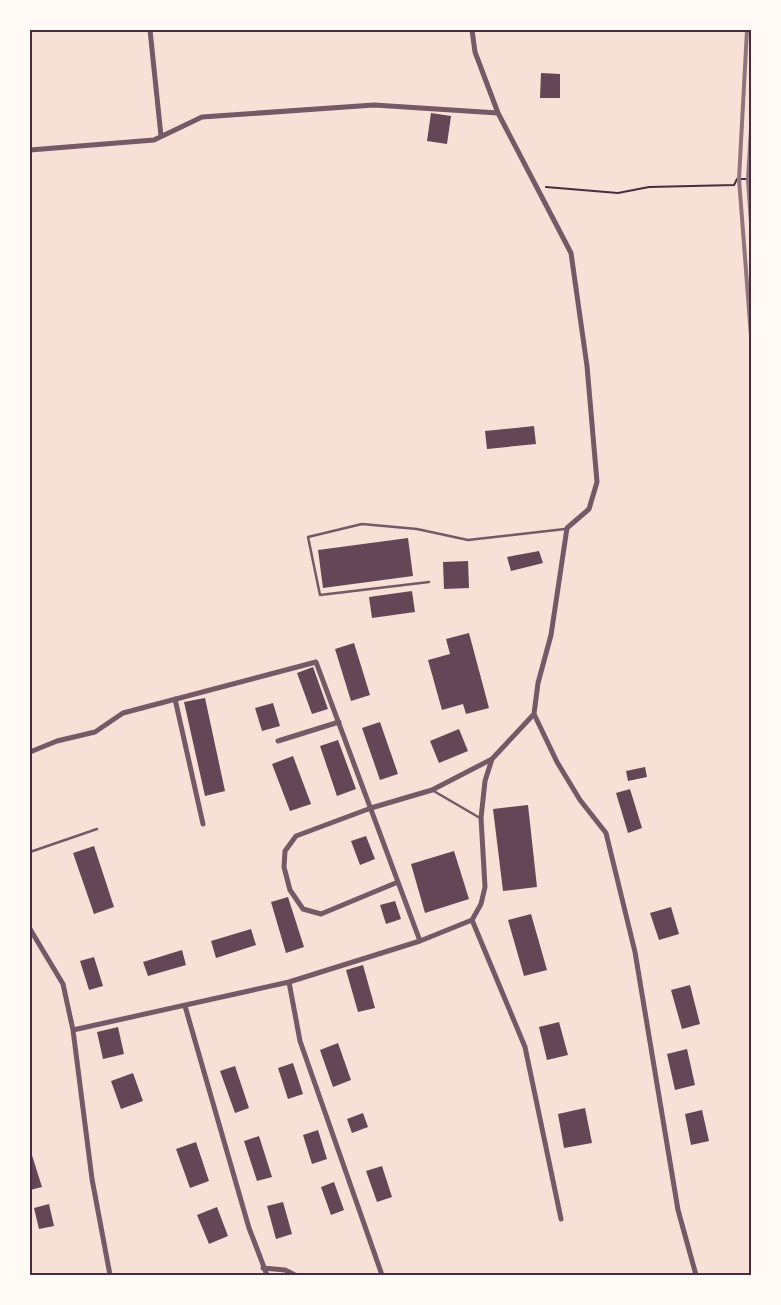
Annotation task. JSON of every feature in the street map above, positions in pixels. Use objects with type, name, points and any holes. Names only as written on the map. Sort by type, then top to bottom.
[{"type":"street","points":[[150,30],[161,136]]},
{"type":"street","points":[[472,30],[474,52],[498,113],[571,253],[587,366],[597,482],[589,509],[567,528],[551,635],[538,683],[534,714],[571,785],[606,833],[635,952],[678,1210],[696,1275]]},
{"type":"street","points":[[30,150],[154,140],[202,117],[374,105],[498,113]]},
{"type":"street","points":[[30,752],[57,741],[95,732],[123,713],[316,662],[420,941]]},
{"type":"street","points":[[175,699],[203,824]]},
{"type":"street","points":[[398,882],[321,914],[303,909],[290,890],[284,867],[285,851],[296,836],[370,808],[432,790],[492,759],[534,714]]},
{"type":"street","points":[[278,741],[339,722]]},
{"type":"street","points":[[73,1030],[289,982],[420,941],[472,920],[481,904],[485,887],[481,818],[485,780],[492,759]]},
{"type":"street","points":[[472,920],[525,1046],[560,1218]]},
{"type":"street","points":[[30,931],[63,984],[73,1030],[92,1179],[110,1275]]},
{"type":"street","points":[[289,982],[300,1041],[382,1275]]},
{"type":"street","points":[[185,1006],[263,1268],[267,1275]]},
{"type":"street","points":[[263,1268],[285,1270],[295,1275]]},
{"type":"lane","points":[[429,582],[320,595],[308,537],[362,524],[417,529],[468,540],[567,528]]},
{"type":"lane","points":[[432,790],[481,818]]},
{"type":"lane","points":[[30,852],[97,828]]},
{"type":"path","points":[[536,186],[618,194],[649,187],[734,185],[737,179],[751,179]]},
{"type":"building","points":[[541,73],[560,74],[560,98],[540,98]]},
{"type":"building","points":[[431,113],[451,116],[447,144],[427,141]]},
{"type":"building","points":[[534,426],[536,444],[487,449],[485,431]]},
{"type":"building","points":[[408,538],[413,576],[323,588],[318,550]]},
{"type":"building","points":[[539,551],[543,563],[511,571],[507,557]]},
{"type":"building","points":[[468,561],[469,588],[444,589],[443,562]]},
{"type":"building","points":[[412,591],[415,612],[372,618],[369,597]]},
{"type":"building","points":[[469,633],[489,708],[466,714],[463,704],[442,710],[428,660],[450,654],[446,639]]},
{"type":"building","points":[[354,643],[370,695],[351,701],[335,649]]},
{"type":"building","points":[[313,667],[328,709],[312,714],[297,673]]},
{"type":"building","points":[[205,698],[225,791],[205,796],[184,702]]},
{"type":"building","points":[[273,703],[280,726],[262,731],[255,708]]},
{"type":"building","points":[[380,722],[398,774],[380,780],[362,728]]},
{"type":"building","points":[[459,729],[468,751],[439,763],[430,741]]},
{"type":"building","points":[[338,740],[356,789],[337,796],[320,746]]},
{"type":"building","points":[[293,756],[311,804],[290,811],[272,764]]},
{"type":"building","points":[[645,767],[647,777],[628,781],[626,771]]},
{"type":"building","points":[[630,789],[642,828],[628,833],[616,793]]},
{"type":"building","points":[[528,805],[537,887],[503,891],[493,809]]},
{"type":"building","points":[[366,836],[375,859],[360,865],[351,841]]},
{"type":"building","points":[[94,846],[114,907],[94,914],[73,853]]},
{"type":"building","points":[[454,851],[469,899],[425,913],[411,864]]},
{"type":"building","points":[[288,897],[304,947],[286,953],[271,902]]},
{"type":"building","points":[[395,901],[401,919],[386,924],[380,905]]},
{"type":"building","points":[[671,907],[679,934],[659,940],[650,913]]},
{"type":"building","points":[[531,914],[547,970],[524,976],[508,920]]},
{"type":"building","points":[[251,929],[256,945],[216,958],[211,941]]},
{"type":"building","points":[[182,950],[186,965],[148,976],[143,962]]},
{"type":"building","points":[[94,957],[103,986],[89,990],[80,961]]},
{"type":"building","points":[[363,965],[375,1008],[358,1012],[346,970]]},
{"type":"building","points":[[690,985],[700,1024],[682,1029],[671,990]]},
{"type":"building","points":[[559,1022],[568,1055],[547,1060],[539,1027]]},
{"type":"building","points":[[118,1027],[124,1054],[103,1059],[97,1032]]},
{"type":"building","points":[[338,1043],[351,1080],[333,1087],[320,1050]]},
{"type":"building","points":[[687,1049],[695,1085],[675,1090],[667,1054]]},
{"type":"building","points":[[293,1063],[303,1094],[288,1099],[278,1068]]},
{"type":"building","points":[[235,1066],[249,1108],[235,1113],[220,1071]]},
{"type":"building","points":[[133,1073],[143,1101],[121,1109],[111,1081]]},
{"type":"building","points":[[585,1108],[592,1143],[564,1148],[558,1114]]},
{"type":"building","points":[[702,1110],[709,1141],[691,1145],[685,1114]]},
{"type":"building","points":[[363,1113],[368,1127],[352,1133],[347,1119]]},
{"type":"building","points":[[318,1130],[327,1159],[312,1164],[303,1135]]},
{"type":"building","points":[[259,1136],[272,1177],[257,1181],[244,1141]]},
{"type":"building","points":[[196,1142],[209,1181],[190,1188],[176,1149]]},
{"type":"building","points":[[30,1149],[42,1187],[30,1190]]},
{"type":"building","points":[[382,1166],[392,1197],[377,1202],[366,1171]]},
{"type":"building","points":[[334,1182],[344,1210],[331,1215],[321,1187]]},
{"type":"building","points":[[283,1202],[292,1234],[276,1239],[267,1206]]},
{"type":"building","points":[[49,1204],[54,1226],[39,1229],[34,1208]]},
{"type":"building","points":[[217,1207],[228,1236],[209,1244],[197,1215]]},
{"type":"railway","points":[[747,30],[739,179],[751,336]]},
{"type":"railway","points":[[751,129],[748,179],[751,223]]}]
